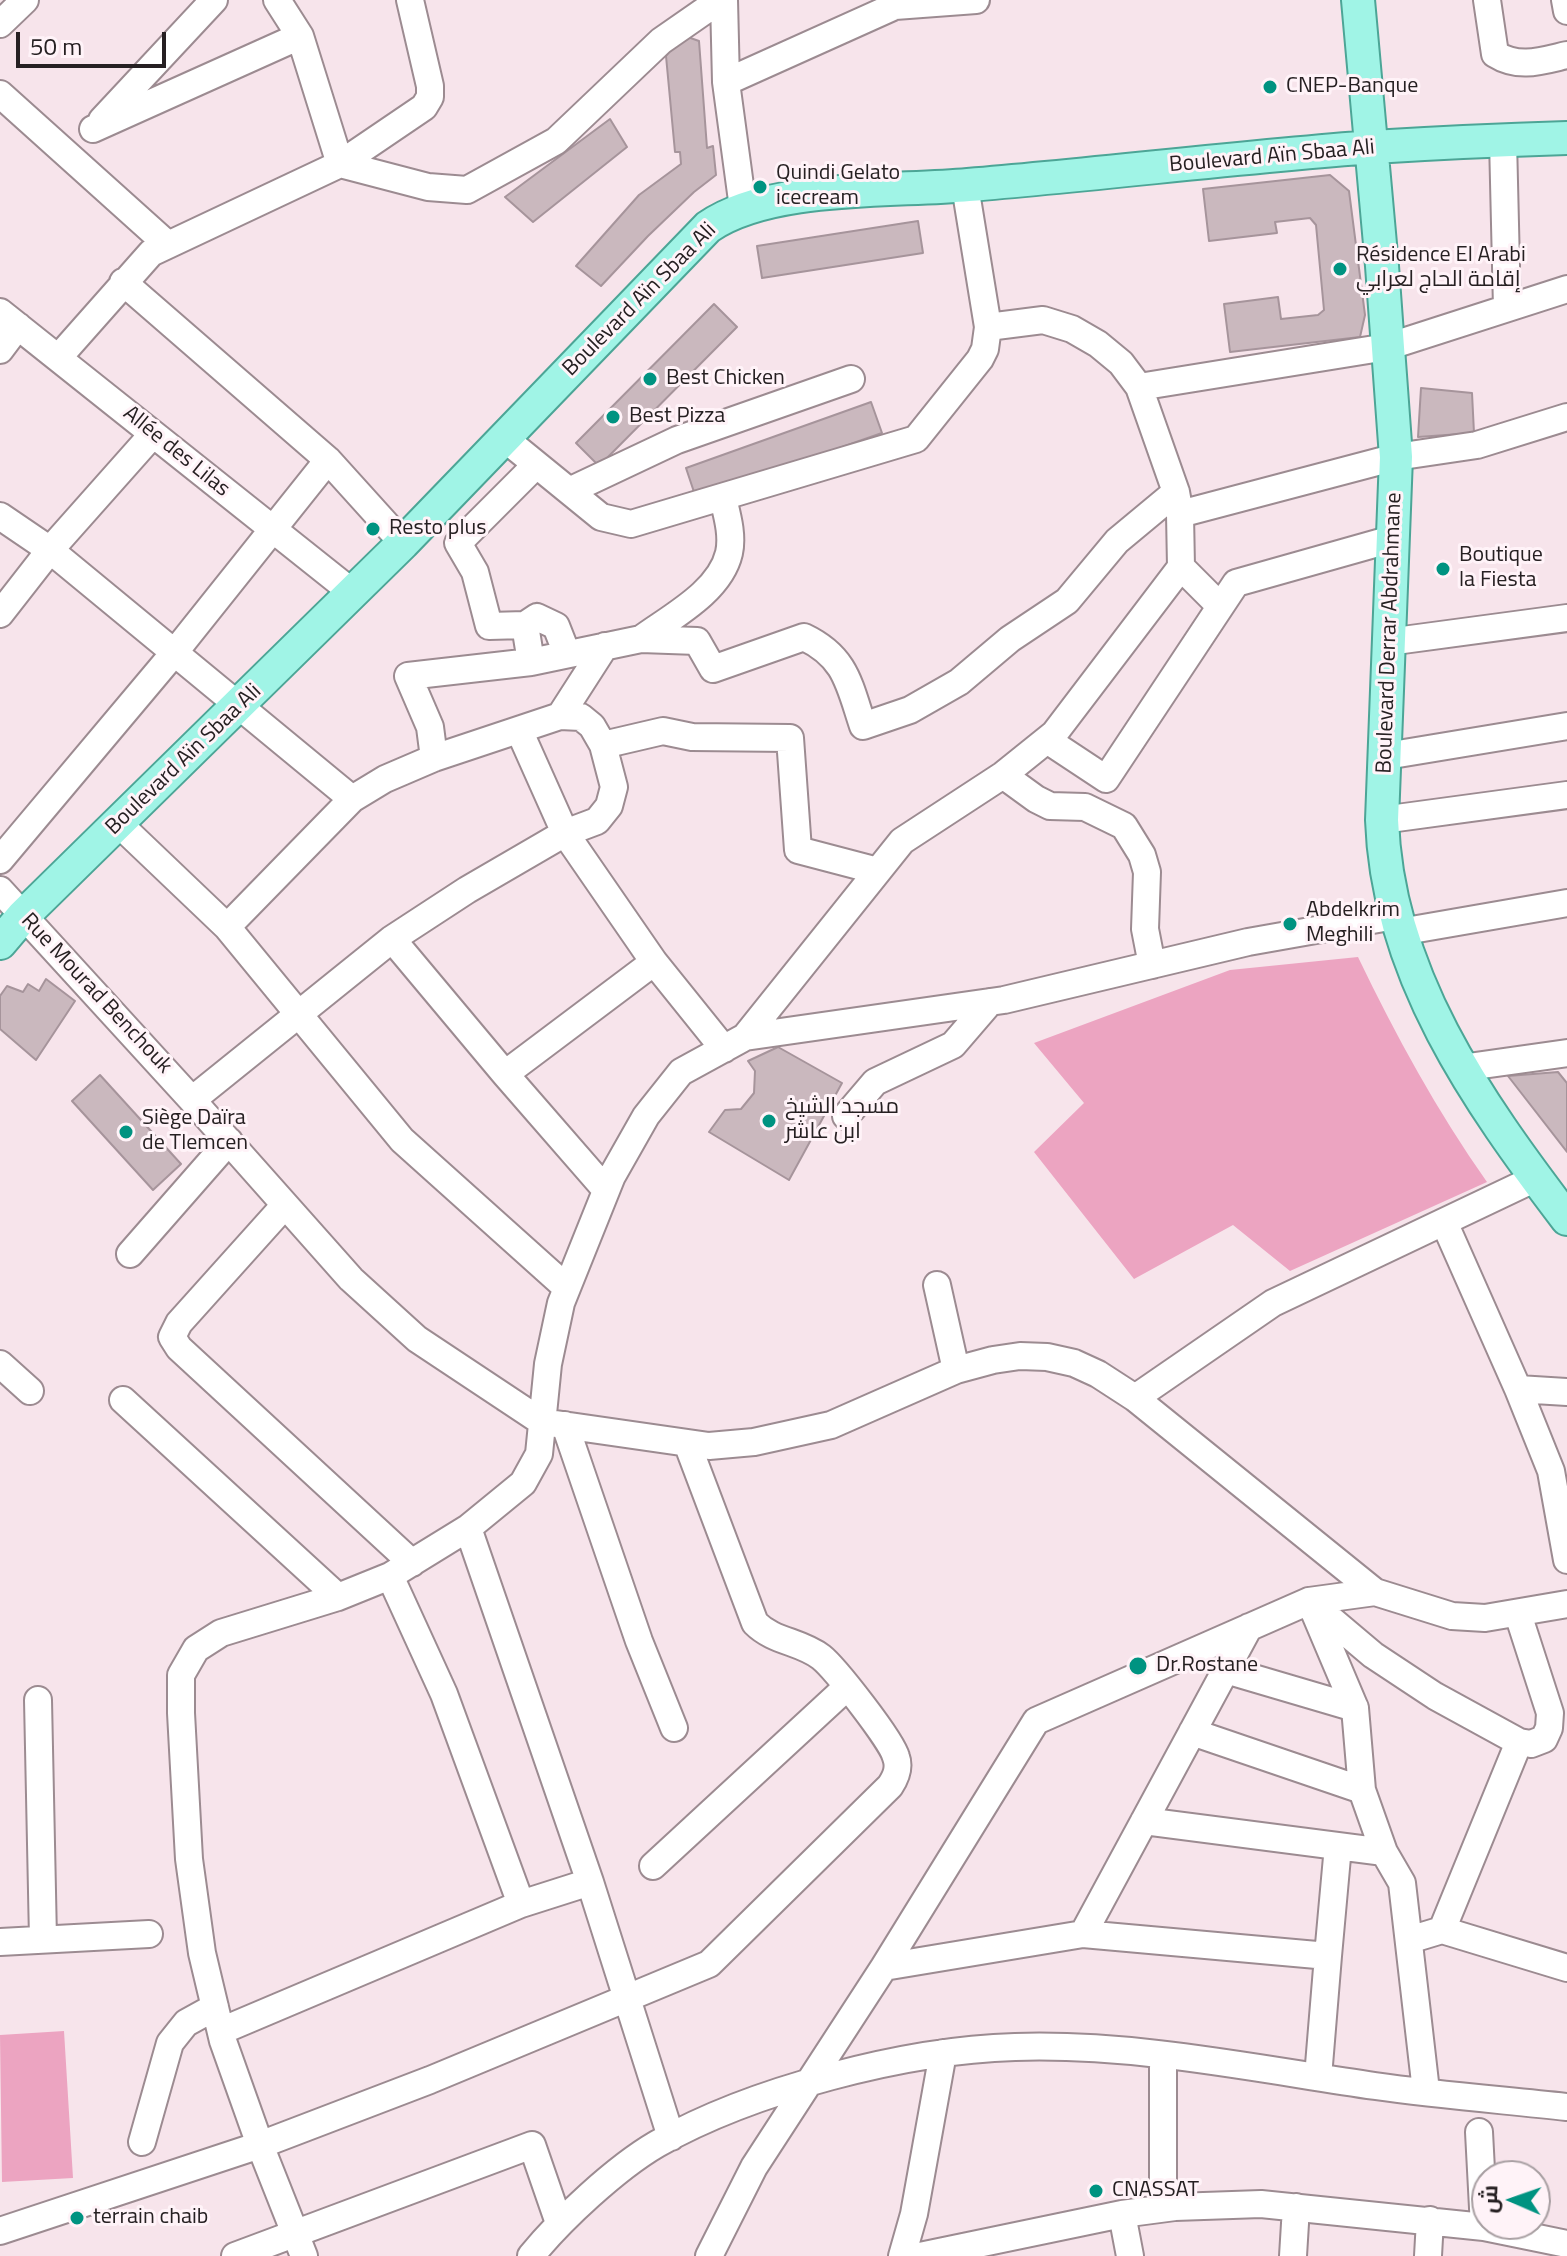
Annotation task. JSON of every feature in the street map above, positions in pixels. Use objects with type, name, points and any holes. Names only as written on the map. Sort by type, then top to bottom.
[{"type":"main road","name":"Boulevard Derrar Abdrahmane","points":[[1358,0],[1396,457],[1383,862],[1398,924],[1425,997],[1461,1068],[1567,1219]]},
{"type":"main road","name":"Boulevard Aïn Sbaa Ali","points":[[0,943],[23,916],[403,543],[708,227],[724,216],[743,208],[790,197],[965,186],[1372,147],[1567,138]]},
{"type":"street","points":[[0,24],[25,0]]},
{"type":"street","points":[[93,129],[214,0]]},
{"type":"street","points":[[277,0],[300,36],[340,164]]},
{"type":"street","points":[[58,358],[151,253],[340,164],[424,107],[430,97],[430,86],[410,0]]},
{"type":"street","points":[[340,164],[428,187],[467,190],[556,141],[661,41],[722,0]]},
{"type":"street","points":[[722,0],[726,82],[743,208]]},
{"type":"street","points":[[726,82],[895,6],[976,0]]},
{"type":"street","points":[[1487,0],[1495,54],[1509,63],[1531,64],[1567,55]]},
{"type":"street","points":[[1565,0],[1567,11]]},
{"type":"street","points":[[61,149],[93,129],[300,36]]},
{"type":"street","points":[[0,94],[168,245]]},
{"type":"street","points":[[1503,140],[1507,308]]},
{"type":"street","points":[[504,438],[601,517],[621,523],[641,522],[916,439],[985,349],[988,327],[965,186]]},
{"type":"street","points":[[123,282],[328,460],[403,543]]},
{"type":"street","points":[[1139,387],[1387,347],[1567,289]]},
{"type":"street","points":[[0,350],[9,319]]},
{"type":"street","name":"Allée des Lilas","points":[[9,319],[353,593]]},
{"type":"street","points":[[734,1043],[902,841],[1003,775],[1047,740],[1181,567],[1178,503],[1139,387],[1121,363],[1098,344],[1072,329],[1043,320],[988,327]]},
{"type":"street","points":[[569,491],[677,440],[851,379]]},
{"type":"street","points":[[434,758],[430,727],[408,676],[531,662],[641,639],[697,641],[713,669],[804,637],[826,647],[847,677],[863,726],[910,710],[959,682],[1010,639],[1067,601],[1117,541],[1178,503],[1396,457],[1477,445],[1567,419]]},
{"type":"street","points":[[0,614],[50,550],[153,434]]},
{"type":"street","points":[[0,860],[174,653],[328,460]]},
{"type":"street","points":[[536,465],[458,543],[475,572],[489,626],[525,625],[537,617],[556,626],[567,654]]},
{"type":"street","points":[[641,639],[705,591],[722,570],[729,552],[729,527],[723,498]]},
{"type":"street","points":[[0,516],[50,550],[352,799]]},
{"type":"street","points":[[1047,740],[1106,779],[1236,583],[1392,539]]},
{"type":"street","points":[[1181,567],[1219,605]]},
{"type":"street","points":[[1388,642],[1567,618]]},
{"type":"street","points":[[525,625],[531,662]]},
{"type":"street","points":[[560,716],[605,646]]},
{"type":"street","points":[[192,1100],[392,939],[467,890],[565,833],[597,821],[609,806],[614,787],[603,745],[592,726],[581,717],[560,716],[434,758],[385,779],[352,799],[227,927]]},
{"type":"street","points":[[1386,756],[1567,726]]},
{"type":"street","points":[[519,730],[565,833],[654,962],[734,1043]]},
{"type":"street","points":[[603,745],[663,731],[692,737],[790,738],[798,850],[878,871]]},
{"type":"street","points":[[1003,775],[1050,806],[1085,807],[1124,826],[1142,855],[1147,872],[1145,929],[1152,965]]},
{"type":"street","points":[[1382,820],[1567,795]]},
{"type":"street","points":[[119,824],[227,927],[402,1140],[567,1288]]},
{"type":"street","name":"Rue Mourad Benchouk","points":[[0,890],[351,1279],[417,1339],[554,1424]]},
{"type":"street","points":[[674,1728],[554,1424],[548,1364],[561,1303],[606,1190],[646,1116],[681,1072],[734,1043],[990,1002],[1248,942],[1567,903]]},
{"type":"street","points":[[392,939],[606,1190]]},
{"type":"street","points":[[505,1074],[654,962]]},
{"type":"street","points":[[846,1116],[875,1082],[953,1045],[990,1002]]},
{"type":"street","points":[[1461,1068],[1567,1053]]},
{"type":"street","points":[[130,1254],[229,1141]]},
{"type":"street","points":[[1135,1398],[1273,1303],[1536,1178]]},
{"type":"street","points":[[285,1205],[179,1323],[172,1337],[179,1348],[401,1570],[521,1904]]},
{"type":"street","points":[[1444,1222],[1551,1471],[1567,1560]]},
{"type":"street","points":[[937,1285],[956,1370]]},
{"type":"street","points":[[554,1424],[709,1446],[754,1442],[831,1425],[956,1370],[1020,1356],[1047,1357],[1074,1363],[1098,1374],[1135,1398],[1375,1592],[1452,1616],[1485,1618],[1567,1604]]},
{"type":"street","points":[[0,1364],[30,1391]]},
{"type":"street","points":[[1518,1389],[1567,1392]]},
{"type":"street","points":[[123,1400],[338,1597]]},
{"type":"street","points":[[300,2245],[260,2145],[218,2019],[202,1953],[189,1859],[181,1675],[196,1649],[221,1633],[338,1597],[401,1570],[468,1528],[528,1476],[554,1424]]},
{"type":"street","points":[[0,2231],[260,2145],[430,2080],[709,1964],[890,1786],[898,1768],[896,1756],[847,1687],[821,1657],[771,1637],[755,1623],[687,1443]]},
{"type":"street","points":[[468,1528],[590,1882],[671,2137]]},
{"type":"street","points":[[709,2256],[754,2167],[884,1967],[1036,1721],[1309,1601],[1375,1592]]},
{"type":"street","points":[[1309,1601],[1355,1708],[1362,1790],[1384,1852],[1402,1883],[1426,2091]]},
{"type":"street","points":[[1309,1601],[1373,1655],[1435,1696],[1519,1742],[1531,1744],[1544,1739],[1550,1713],[1518,1614]]},
{"type":"street","points":[[1083,1934],[1249,1627]]},
{"type":"street","points":[[1226,1670],[1355,1708]]},
{"type":"street","points":[[653,1866],[847,1687]]},
{"type":"street","points":[[38,1700],[43,1939]]},
{"type":"street","points":[[1192,1732],[1362,1790]]},
{"type":"street","points":[[1442,1930],[1519,1742]]},
{"type":"street","points":[[1144,1821],[1384,1852]]},
{"type":"street","points":[[1318,2077],[1338,1846]]},
{"type":"street","points":[[142,2142],[170,2043],[186,2023],[218,2019],[521,1904],[590,1882]]},
{"type":"street","points":[[1409,1940],[1442,1930],[1567,1968]]},
{"type":"street","points":[[0,1942],[149,1934]]},
{"type":"street","points":[[884,1967],[1083,1934],[1328,1956]]},
{"type":"street","points":[[531,2256],[559,2223],[654,2146],[696,2124],[809,2083],[943,2053],[1017,2047],[1074,2048],[1209,2060],[1318,2077],[1567,2107]]},
{"type":"street","points":[[902,2256],[914,2214],[943,2053]]},
{"type":"street","points":[[1163,2056],[1163,2208]]},
{"type":"street","points":[[1479,2132],[1480,2160]]},
{"type":"street","points":[[235,2256],[300,2245],[532,2145],[559,2223]]},
{"type":"street","points":[[920,2256],[1008,2246],[1122,2214],[1163,2208],[1261,2204],[1471,2225]]},
{"type":"street","points":[[1293,2256],[1296,2207]]},
{"type":"street","points":[[1122,2214],[1130,2256]]},
{"type":"street","points":[[1428,2256],[1430,2220]]},
{"type":"shaded area","points":[[1358,957],[1418,1072],[1487,1182],[1290,1271],[1233,1225],[1134,1279],[1034,1152],[1084,1103],[1034,1043],[1230,970]]},
{"type":"shaded area","points":[[64,2031],[73,2178],[2,2182],[0,2035]]},
{"type":"building","points":[[682,35],[699,41],[707,148],[713,146],[716,175],[648,236],[601,286],[576,266],[639,195],[681,164],[680,152],[675,152],[666,56]]},
{"type":"building","points":[[610,119],[627,147],[533,222],[505,197]]},
{"type":"building","name":"Résidence El Arabi إقامة الحاج لعرابي","points":[[1330,175],[1349,191],[1365,315],[1360,337],[1230,352],[1224,304],[1278,297],[1281,319],[1318,315],[1324,310],[1316,225],[1310,218],[1275,222],[1277,233],[1209,241],[1203,189]]},
{"type":"building","points":[[918,221],[923,253],[762,278],[757,246]]},
{"type":"building","points":[[714,304],[737,327],[599,466],[576,443]]},
{"type":"building","points":[[1421,388],[1472,393],[1474,433],[1418,437]]},
{"type":"building","points":[[871,402],[882,433],[696,498],[686,468]]},
{"type":"building","points":[[46,979],[75,1001],[36,1060],[0,1029],[0,996],[7,986],[23,992],[28,984],[39,991]]},
{"type":"building","name":"مسجد الشيخ ابن عاشر","points":[[778,1047],[842,1083],[789,1180],[709,1132],[725,1110],[741,1109],[754,1093],[755,1071],[748,1061]]},
{"type":"building","points":[[1558,1072],[1567,1083],[1567,1152],[1508,1076]]},
{"type":"building","name":"Siège Daïra de Tlemcen","points":[[100,1075],[181,1164],[153,1190],[72,1101]]},
{"type":"place","name":"CNEP-Banque","points":[[1270,87]]},
{"type":"place","name":"Quindi Gelato icecream","points":[[760,187]]},
{"type":"place","name":"Résidence El Arabi إقامة الحاج لعرابي","points":[[1340,269]]},
{"type":"place","name":"Best Chicken","points":[[650,379]]},
{"type":"place","name":"Best Pizza","points":[[613,417]]},
{"type":"place","name":"Resto plus","points":[[373,529]]},
{"type":"place","name":"Boutique la Fiesta","points":[[1443,569]]},
{"type":"place","name":"Abdelkrim Meghili","points":[[1290,924]]},
{"type":"place","name":"مسجد الشيخ ابن عاشر","points":[[769,1121]]},
{"type":"place","name":"Siège Daïra de Tlemcen","points":[[126,1132]]},
{"type":"place","name":"Dr.Rostane","points":[[1138,1666]]},
{"type":"place","name":"CNASSAT","points":[[1096,2191]]},
{"type":"place","name":"terrain chaib","points":[[77,2218]]}]
